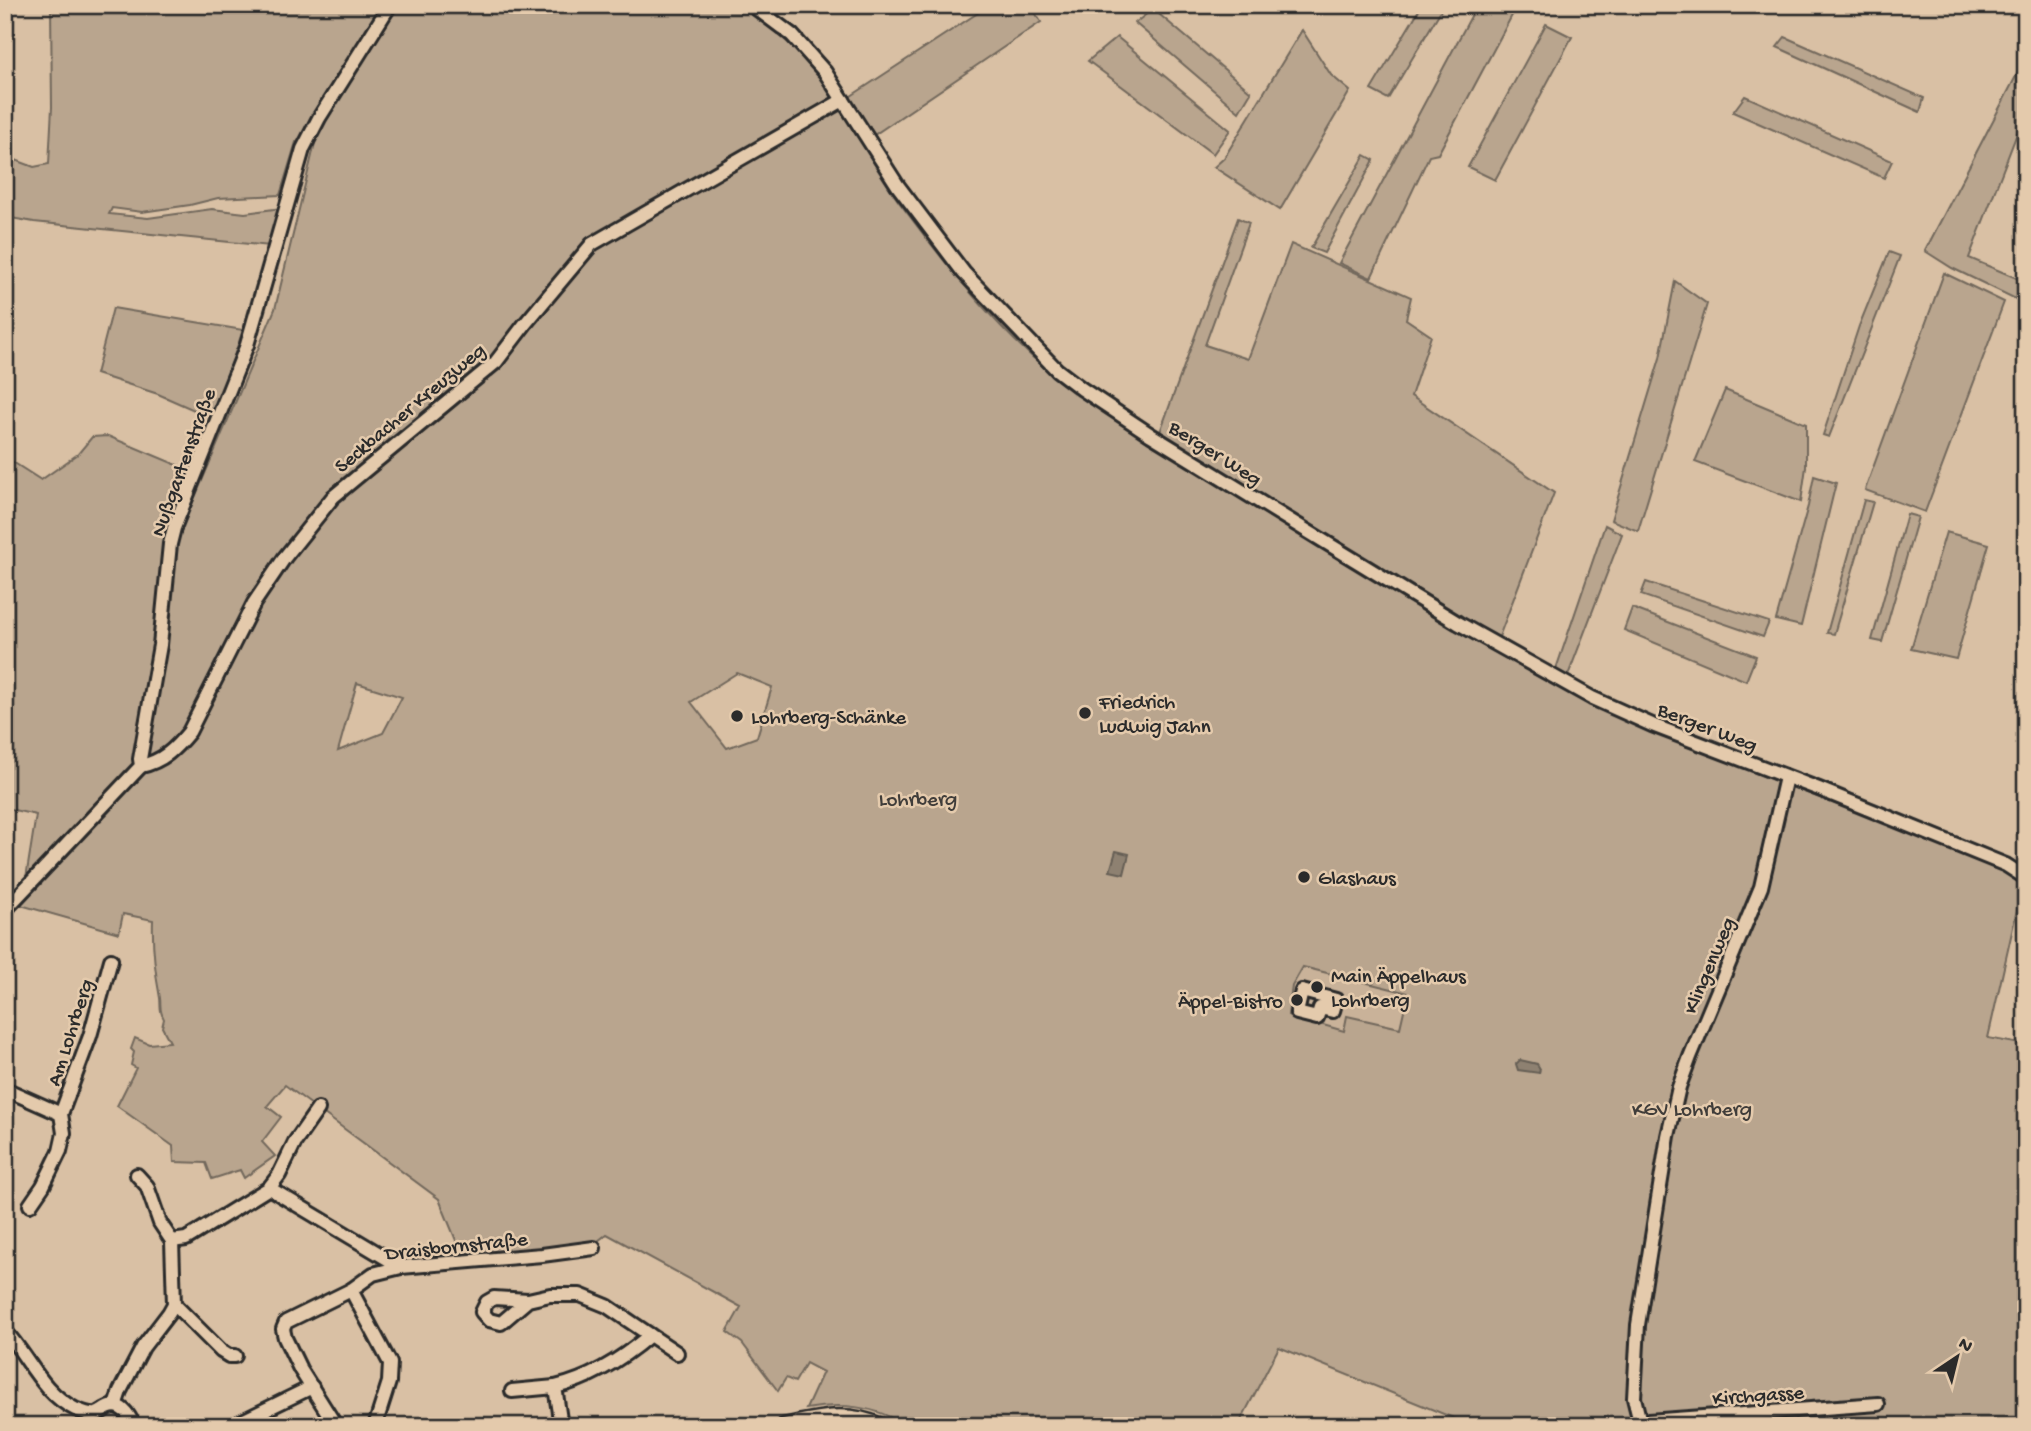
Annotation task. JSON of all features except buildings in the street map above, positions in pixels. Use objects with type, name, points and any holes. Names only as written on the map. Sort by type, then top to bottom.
[{"type":"main road","points":[[784,1426],[846,1416],[868,1420],[881,1426]]},
{"type":"street","name":"Nußgartenstraße","points":[[141,766],[159,654],[174,528],[247,345],[303,149],[318,118],[390,5]]},
{"type":"street","name":"Berger Weg","points":[[752,5],[792,35],[825,72],[898,186],[964,273],[1048,362],[1082,389],[1151,435],[1317,537],[1458,622],[1592,698],[1652,725],[1786,777]]},
{"type":"street","name":"Seckbacher Kreuzweg","points":[[141,766],[161,759],[174,750],[189,732],[254,603],[285,557],[332,497],[496,362],[524,324],[592,244],[842,100]]},
{"type":"street","points":[[5,911],[141,766]]},
{"type":"street","points":[[1786,777],[2006,865],[2026,878]]},
{"type":"street","name":"Klingenweg","points":[[1642,1426],[1633,1398],[1638,1325],[1668,1136],[1679,1087],[1690,1057],[1761,887],[1786,777]]},
{"type":"street","name":"Am Lohrberg","points":[[30,1205],[43,1186],[60,1151],[64,1133],[61,1114],[90,1036],[111,960]]},
{"type":"street","name":"Am Lohrberg","points":[[5,1090],[61,1114]]},
{"type":"street","points":[[172,1241],[186,1239],[270,1188],[317,1109]]},
{"type":"street","points":[[115,1406],[143,1347],[174,1304],[172,1241],[160,1223],[147,1186],[137,1175]]},
{"type":"street","points":[[270,1188],[401,1267]]},
{"type":"street","points":[[369,1247],[373,1274]]},
{"type":"street","name":"Draisbornstraße","points":[[337,1426],[290,1350],[284,1325],[351,1290],[373,1274],[401,1267],[594,1248]]},
{"type":"street","points":[[351,1290],[390,1363],[389,1382],[375,1426]]},
{"type":"street","points":[[528,1300],[550,1295],[589,1298],[607,1306],[677,1353]]},
{"type":"street","points":[[174,1304],[221,1351],[235,1356]]},
{"type":"street","points":[[5,1331],[40,1381],[54,1395],[76,1409],[98,1414]]},
{"type":"street","points":[[512,1391],[555,1387],[579,1380],[636,1347],[650,1335]]},
{"type":"street","points":[[232,1426],[312,1387]]},
{"type":"street","points":[[555,1387],[561,1426]]},
{"type":"street","name":"Kirchgasse","points":[[1642,1426],[1648,1421],[1878,1404]]},
{"type":"street","points":[[91,1426],[98,1414],[115,1406],[127,1414],[134,1426]]},
{"type":"shaded area","points":[[1116,851],[1129,854],[1124,874],[1110,871]]},
{"type":"shaded area","points":[[1304,967],[1408,993],[1400,1028],[1347,1016],[1344,1031],[1288,1015],[1292,986]]},
{"type":"shaded area","points":[[1520,1060],[1537,1064],[1539,1073],[1518,1070],[1516,1064]]},
{"type":"shaded area","points":[[1796,1416],[1794,1426],[1661,1426],[1736,1422]]},
{"type":"green space","name":"KGV Lohrberg","points":[[51,5],[741,5],[791,45],[823,80],[902,206],[954,273],[1012,338],[1067,386],[1165,449],[1168,438],[1160,432],[1238,218],[1249,223],[1205,345],[1248,359],[1291,244],[1411,297],[1406,319],[1431,336],[1411,396],[1554,493],[1494,650],[1589,704],[1773,780],[2003,868],[2023,883],[1988,1038],[2026,1045],[2026,1426],[1794,1426],[1796,1416],[1638,1426],[1473,1426],[1279,1347],[1238,1426],[904,1426],[882,1414],[857,1407],[806,1409],[823,1372],[806,1363],[795,1382],[786,1378],[778,1391],[742,1343],[727,1332],[741,1307],[607,1234],[594,1244],[464,1260],[439,1199],[285,1085],[267,1106],[281,1117],[262,1142],[275,1156],[244,1178],[240,1170],[212,1179],[206,1163],[174,1162],[173,1146],[117,1106],[136,1068],[131,1065],[134,1052],[131,1049],[135,1038],[149,1044],[170,1042],[162,1027],[164,1019],[154,959],[153,920],[123,914],[119,933],[17,904],[23,897],[36,815],[5,808],[5,457],[41,480],[78,454],[92,437],[108,436],[189,470],[173,497],[190,509],[275,309],[315,143],[296,142],[280,195],[218,198],[142,212],[112,208],[109,214],[148,218],[212,209],[245,213],[282,208],[270,246],[5,217],[5,156],[34,167],[49,164],[52,107]],"holes":[[[737,673],[772,687],[757,737],[727,748],[691,702]],[[357,683],[402,697],[383,733],[338,751]],[[1303,967],[1408,993],[1400,1028],[1347,1016],[1344,1031],[1288,1015],[1292,986]]]},
{"type":"green space","points":[[990,5],[1030,5],[1041,22],[871,137],[848,98]]},
{"type":"green space","points":[[1422,5],[1444,5],[1388,99],[1371,90]]},
{"type":"green space","points":[[1477,5],[1517,6],[1438,154],[1429,156],[1371,278],[1339,263]]},
{"type":"green space","points":[[1153,9],[1251,92],[1239,112],[1135,23]]},
{"type":"green space","points":[[1546,24],[1572,37],[1495,180],[1468,167]]},
{"type":"green space","points":[[1302,30],[1331,75],[1350,91],[1280,210],[1214,167],[1224,158]]},
{"type":"green space","points":[[1117,37],[1230,130],[1213,154],[1088,61]]},
{"type":"green space","points":[[1785,37],[1924,98],[1920,112],[1777,47]]},
{"type":"green space","points":[[2026,57],[2026,110],[1969,258],[2026,282],[2026,304],[1952,268],[1925,251]]},
{"type":"green space","points":[[1745,96],[1892,161],[1884,178],[1733,112]]},
{"type":"green space","points":[[1365,155],[1374,160],[1324,253],[1311,248]]},
{"type":"green space","points":[[1889,252],[1900,256],[1829,437],[1823,435],[1859,326]]},
{"type":"green space","points":[[1944,273],[2004,302],[1925,512],[1865,490]]},
{"type":"green space","points":[[1675,281],[1707,304],[1638,531],[1611,520],[1660,358]]},
{"type":"green space","points":[[113,308],[243,330],[220,397],[210,417],[158,394],[96,374]]},
{"type":"green space","points":[[1725,390],[1806,424],[1806,467],[1801,502],[1695,462]]},
{"type":"green space","points":[[1814,476],[1836,483],[1801,626],[1776,620]]},
{"type":"green space","points":[[1864,500],[1873,502],[1834,634],[1827,633]]},
{"type":"green space","points":[[1907,514],[1918,517],[1882,642],[1872,640]]},
{"type":"green space","points":[[1605,525],[1622,534],[1567,678],[1555,672]]},
{"type":"green space","points":[[1946,532],[1989,544],[1956,659],[1911,649]]},
{"type":"green space","points":[[1646,582],[1769,622],[1763,637],[1641,595]]},
{"type":"green space","points":[[1632,608],[1756,656],[1746,681],[1624,630]]},
{"type":"waterway","points":[[1645,1237],[1648,1223]]},
{"type":"waterway","points":[[1643,1258],[1644,1244]]},
{"type":"waterway","points":[[1633,1418],[1634,1426]]},
{"type":"place","name":"Friedrich Ludwig Jahn","points":[[1085,713]]},
{"type":"place","name":"Lohrberg-Schänke","points":[[737,716]]},
{"type":"place","name":"Glashaus","points":[[1304,877]]},
{"type":"place","name":"Main Äppelhaus Lohrberg","points":[[1317,987]]},
{"type":"place","name":"Äppel-Bistro","points":[[1297,1000]]},
{"type":"park label","name":"Lohrberg","points":[[918,798]]}]
